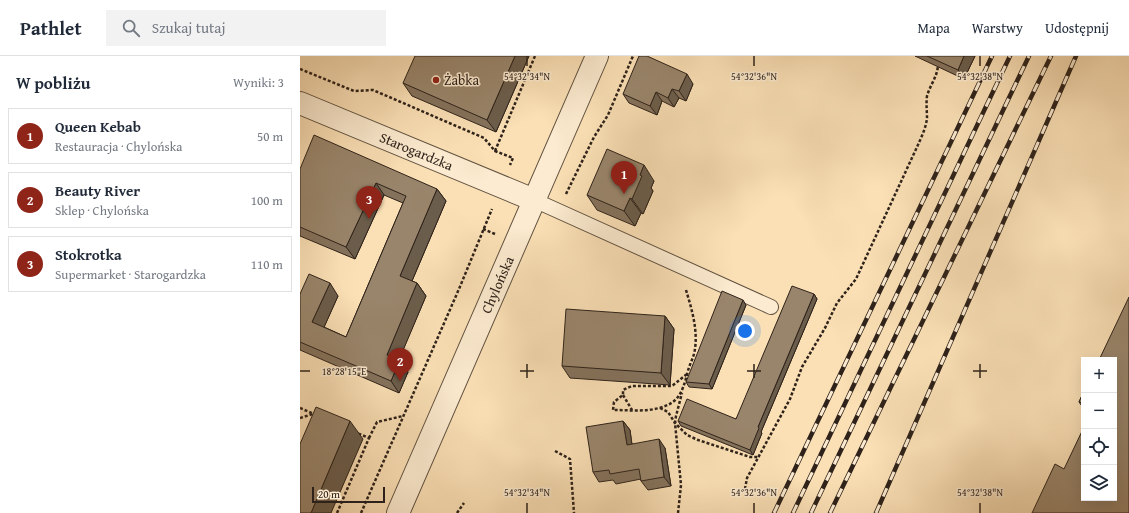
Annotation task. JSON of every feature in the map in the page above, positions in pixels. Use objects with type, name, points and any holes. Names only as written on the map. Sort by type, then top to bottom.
[{"type":"street","name":"Chylońska","points":[[398,513],[597,56]]},
{"type":"street","name":"Starogardzka","points":[[300,103],[534,200]]},
{"type":"lane","points":[[534,200],[771,307]]},
{"type":"path","points":[[495,151],[535,56]]},
{"type":"path","points":[[558,210],[594,137],[608,115],[633,56]]},
{"type":"path","points":[[745,489],[747,478],[790,399],[802,367],[825,328],[837,303],[856,279],[917,148],[925,128],[927,118],[927,97],[936,75],[938,61]]},
{"type":"path","points":[[300,68],[354,91],[373,90],[484,138],[495,151],[513,158],[459,289],[361,513]]},
{"type":"path","points":[[677,264],[689,301],[695,328],[694,354],[687,374],[675,423],[681,485],[678,513]]},
{"type":"path","points":[[632,410],[623,395],[623,390],[632,386],[672,386],[687,374]]},
{"type":"path","points":[[623,395],[614,402],[613,410],[660,408],[674,401],[684,389]]},
{"type":"path","points":[[300,408],[320,417]]},
{"type":"path","points":[[660,408],[668,412],[675,423],[687,435],[750,458],[759,457]]},
{"type":"path","points":[[300,418],[314,414]]},
{"type":"path","points":[[337,513],[377,422],[403,416]]},
{"type":"path","points":[[355,432],[369,438]]},
{"type":"path","points":[[555,451],[570,459],[574,513]]},
{"type":"path","points":[[457,513],[464,503]]},
{"type":"building","points":[[415,56],[515,56],[487,120],[403,83]]},
{"type":"building","points":[[639,56],[647,56],[687,74],[679,91],[672,89],[668,98],[656,92],[650,106],[623,94]]},
{"type":"building","points":[[927,56],[964,56],[958,70]]},
{"type":"building","points":[[314,135],[437,189],[400,276],[417,283],[387,355],[400,360],[391,381],[300,342],[300,294],[309,274],[330,283],[312,322],[346,337],[406,196],[376,183],[346,247],[300,227],[300,169]]},
{"type":"building","points":[[607,149],[644,165],[640,175],[642,176],[632,199],[630,198],[624,211],[587,195]]},
{"type":"building","points":[[792,286],[814,294],[758,427],[759,428],[750,450],[678,421],[687,399],[736,419]]},
{"type":"building","points":[[722,291],[743,300],[709,384],[686,382]]},
{"type":"building","points":[[1129,297],[1129,513],[1032,513],[1055,464],[1064,469],[1081,433],[1081,501],[1117,501],[1117,357],[1100,357]]},
{"type":"building","points":[[566,309],[665,316],[661,373],[562,366]]},
{"type":"building","points":[[316,407],[350,421],[311,513],[300,513],[300,444]]},
{"type":"building","points":[[623,421],[627,445],[659,439],[664,477],[641,481],[639,469],[610,474],[609,470],[593,472],[586,427]]},
{"type":"railway","points":[[774,513],[992,56]]},
{"type":"railway","points":[[793,513],[1010,56]]},
{"type":"railway","points":[[811,513],[1029,56]]},
{"type":"railway","points":[[830,513],[1051,56]]},
{"type":"railway","points":[[876,513],[1076,56]]},
{"type":"place","name":"Żabka","points":[[436,80]]},
{"type":"place","name":"Queen Kebab","points":[[624,194]]},
{"type":"place","name":"Stokrotka","points":[[369,219]]},
{"type":"place","name":"Beauty River","points":[[400,381]]}]
